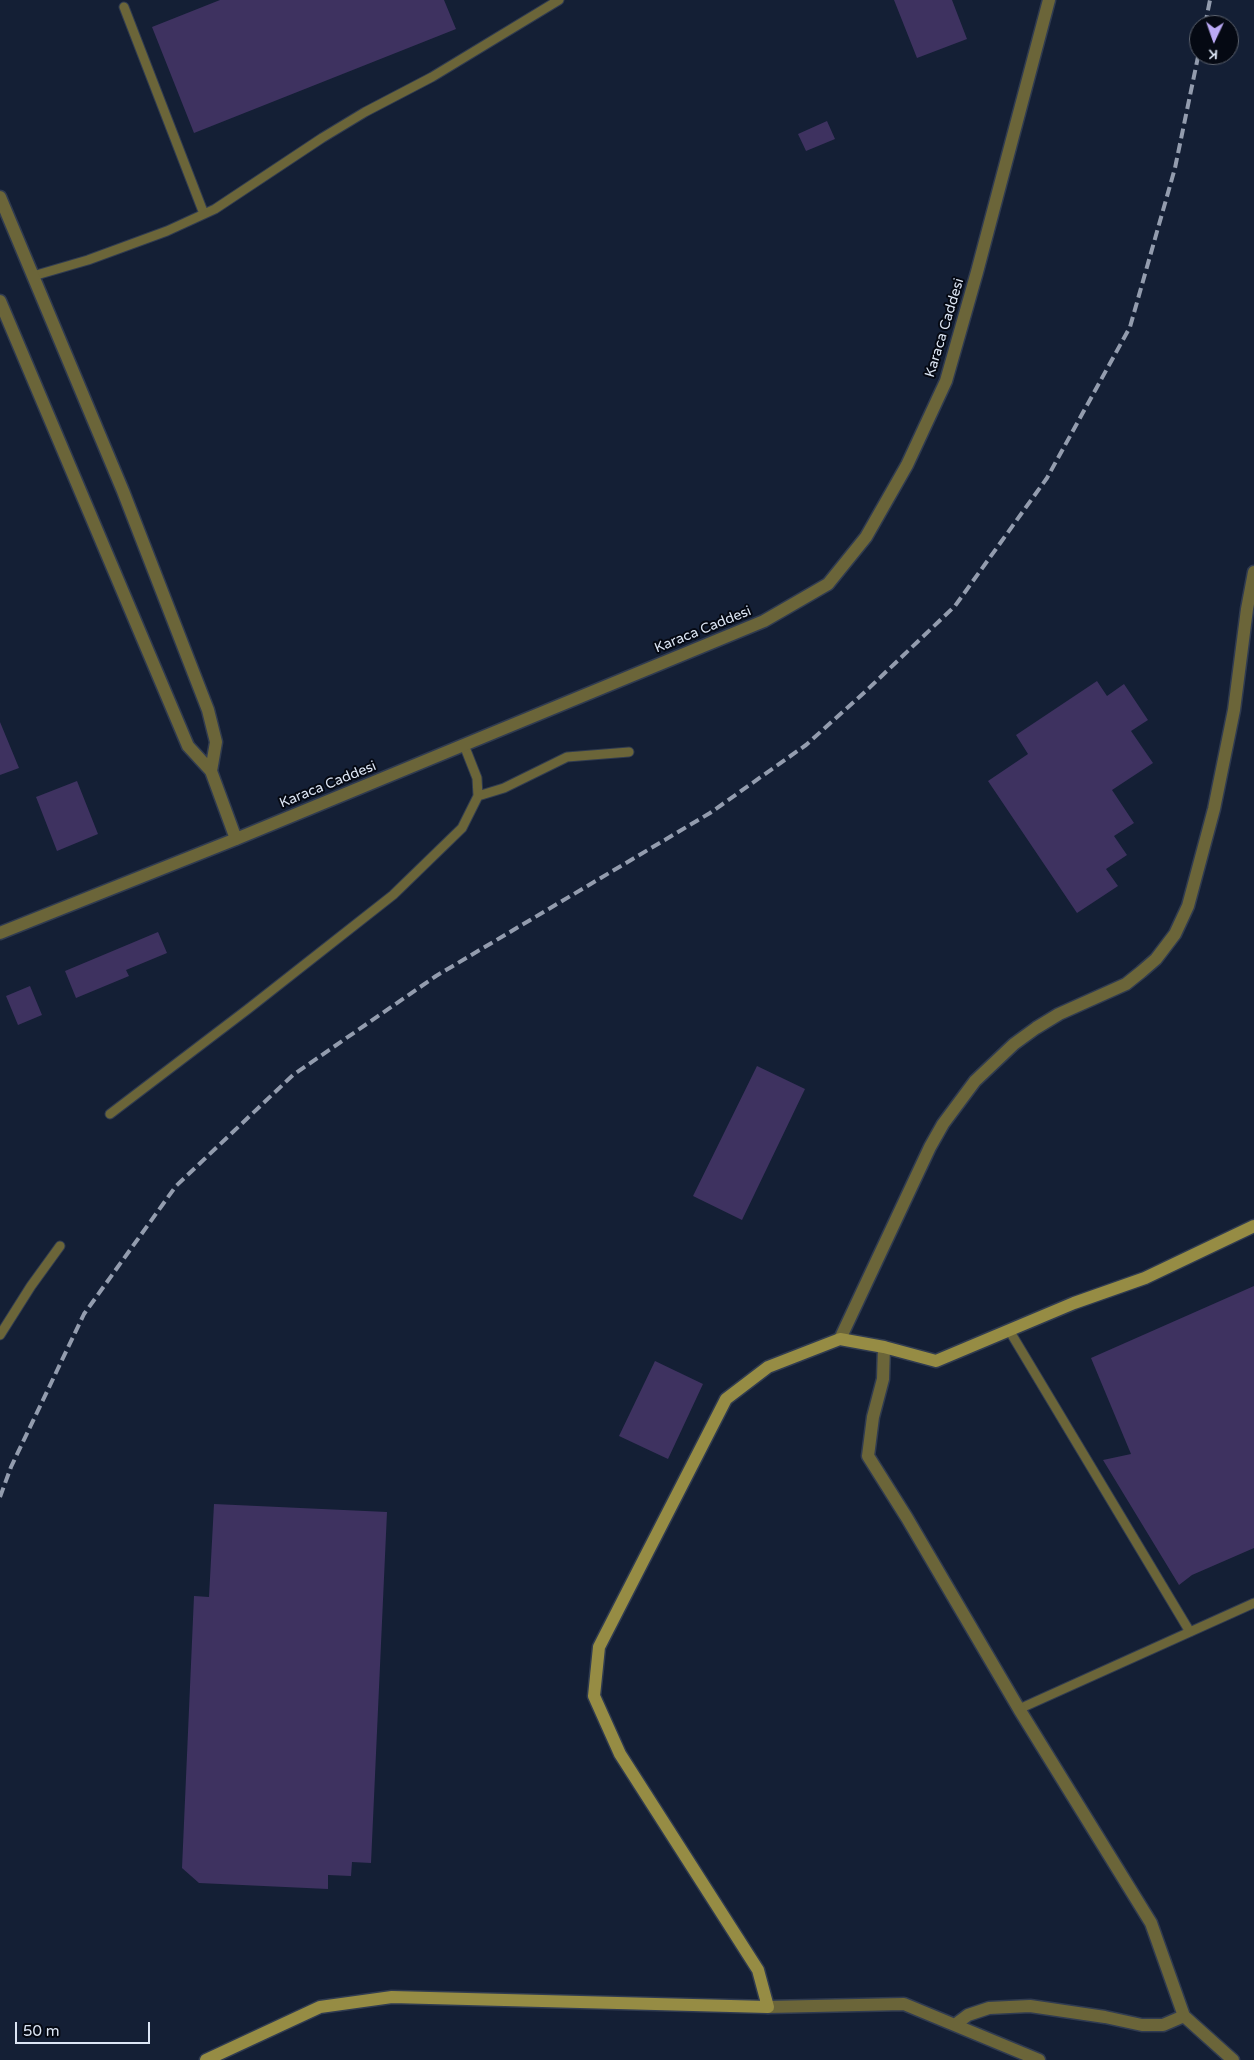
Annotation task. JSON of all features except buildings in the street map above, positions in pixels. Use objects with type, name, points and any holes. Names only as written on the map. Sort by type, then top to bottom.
[{"type":"street","name":"Karaca Caddesi","points":[[0,932],[236,839],[764,621],[828,584],[866,537],[908,465],[946,381],[978,272],[1049,0]]},
{"type":"street","points":[[0,197],[122,491],[208,710],[216,742],[211,771]]},
{"type":"street","points":[[0,301],[188,746],[211,771],[236,839]]},
{"type":"street","points":[[840,1339],[930,1147],[943,1124],[975,1081],[1014,1044],[1036,1028],[1059,1014],[1126,984],[1142,972],[1166,947],[1178,928],[1188,906],[1202,858],[1223,768],[1234,710],[1247,609],[1254,572]]},
{"type":"street","points":[[768,2007],[758,1970],[620,1754],[594,1696],[599,1647],[726,1399],[768,1367],[840,1339],[884,1347],[936,1361],[1074,1303],[1145,1278],[1254,1226]]},
{"type":"street","points":[[884,1347],[883,1380],[873,1417],[868,1456],[1151,1923],[1184,2016],[1233,2060]]},
{"type":"street","points":[[206,2060],[320,2007],[392,1997],[768,2007],[904,2004],[1039,2060]]},
{"type":"street","points":[[956,2024],[968,2015],[988,2008],[1030,2006],[1105,2016],[1142,2025],[1162,2025],[1184,2016]]},
{"type":"lane","points":[[33,276],[88,260],[158,234],[204,214],[238,195],[336,130],[440,72],[559,0]]},
{"type":"lane","points":[[124,7],[204,214]]},
{"type":"lane","points":[[110,1114],[393,895],[462,828],[478,796],[477,778],[464,745]]},
{"type":"lane","points":[[478,796],[504,788],[568,757],[629,752]]},
{"type":"lane","points":[[0,1335],[31,1286],[60,1246]]},
{"type":"lane","points":[[1009,1330],[1190,1632]]},
{"type":"lane","points":[[1020,1709],[1254,1603]]},
{"type":"railway","points":[[1207,15],[1210,0]]},
{"type":"railway","points":[[0,1497],[11,1467],[84,1314],[176,1186],[293,1075],[436,976],[710,813],[806,745],[955,606],[1047,478],[1130,327],[1175,168],[1196,65]]}]
